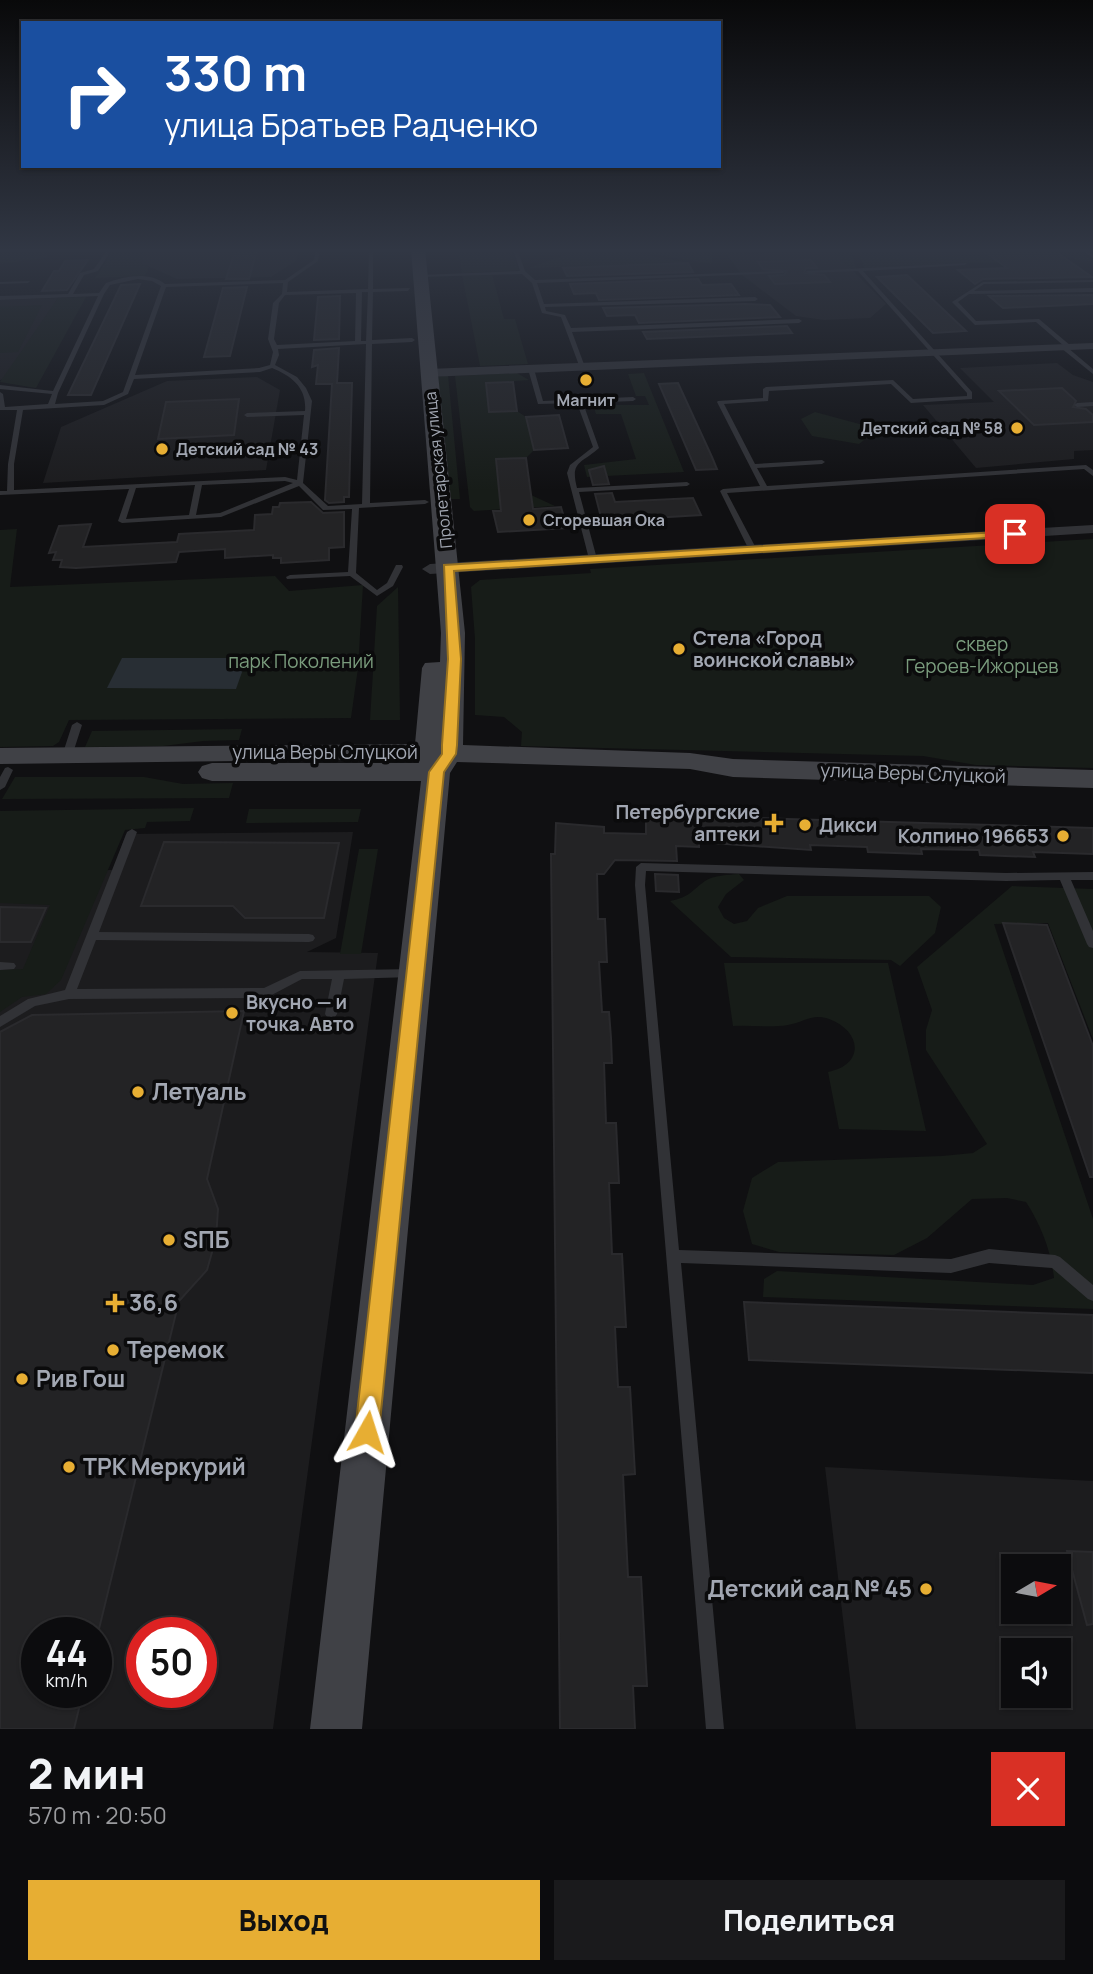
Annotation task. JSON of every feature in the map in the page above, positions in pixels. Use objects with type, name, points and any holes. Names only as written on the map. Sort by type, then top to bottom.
[{"type":"main road","name":"Пролетарская улица","points":[[336,1729],[438,759],[454,659],[425,502],[412,330]]},
{"type":"main road","name":"Пролетарская улица","points":[[421,330],[428,373],[439,568]]},
{"type":"main road","name":"улица Веры Слуцкой","points":[[2,770],[67,756],[215,752],[438,759],[648,775],[733,768],[1093,779]]},
{"type":"main road","name":"улица Веры Слуцкой","points":[[2,770],[438,759]]},
{"type":"street","points":[[428,373],[1093,346]]},
{"type":"street","points":[[439,568],[1093,529]]},
{"type":"lane","points":[[51,406],[84,330]]},
{"type":"lane","points":[[0,394],[2,409],[104,403],[126,393],[149,330]]},
{"type":"lane","points":[[272,330],[271,339],[276,347],[272,366]]},
{"type":"lane","points":[[358,330],[358,343]]},
{"type":"lane","points":[[366,505],[370,330]]},
{"type":"lane","points":[[577,330],[569,330],[582,367]]},
{"type":"lane","points":[[764,487],[720,402],[766,400],[766,389],[893,382],[911,401],[970,398],[970,393],[915,330]]},
{"type":"lane","points":[[1047,330],[1093,372]]},
{"type":"lane","points":[[276,347],[412,340]]},
{"type":"lane","points":[[132,377],[260,370],[272,366],[299,381],[306,391],[307,413],[300,483]]},
{"type":"lane","points":[[531,369],[540,403],[633,399]]},
{"type":"lane","points":[[0,387],[55,393]]},
{"type":"lane","points":[[579,401],[596,448],[572,466],[575,490],[593,559]]},
{"type":"lane","points":[[1077,405],[1093,404]]},
{"type":"lane","points":[[10,493],[20,408]]},
{"type":"lane","points":[[247,415],[307,413]]},
{"type":"lane","points":[[754,466],[822,462]]},
{"type":"lane","points":[[753,550],[723,491],[1086,467],[1093,474]]},
{"type":"lane","points":[[0,493],[285,479],[300,483],[326,508],[425,502]]},
{"type":"lane","points":[[192,517],[199,483]]},
{"type":"lane","points":[[133,486],[122,521],[220,515],[300,483]]},
{"type":"lane","points":[[575,490],[687,484]]},
{"type":"lane","points":[[352,574],[356,506]]},
{"type":"lane","points":[[290,577],[352,574],[377,594],[390,584],[399,567]]},
{"type":"lane","points":[[67,756],[78,725]]},
{"type":"lane","points":[[69,995],[132,832]]},
{"type":"lane","points":[[715,1729],[640,885],[641,867],[993,877],[1093,876]]},
{"type":"lane","points":[[1063,876],[1093,944]]},
{"type":"lane","points":[[92,936],[309,938]]},
{"type":"lane","points":[[331,1014],[339,973]]},
{"type":"lane","points":[[0,1022],[32,1002],[69,995],[266,993],[300,975],[415,973]]},
{"type":"lane","points":[[673,1256],[951,1266],[989,1256],[1055,1262],[1093,1294]]},
{"type":"shaded area","points":[[0,330],[37,330],[4,379],[0,380]]},
{"type":"shaded area","name":"Детский сад № 58","points":[[1057,363],[1073,375],[1093,382],[1093,450],[1074,451],[1074,459],[976,468],[923,405],[994,402],[960,368]]},
{"type":"shaded area","name":"Детский сад № 43","points":[[257,377],[280,390],[266,470],[43,483],[61,427],[167,381]]},
{"type":"shaded area","points":[[122,658],[247,658],[236,689],[107,688]]},
{"type":"shaded area","points":[[353,832],[336,938],[307,952],[378,953],[273,1729],[0,1729],[0,871],[113,870],[126,834]]},
{"type":"shaded area","name":"Детский сад № 45","points":[[825,1467],[1093,1481],[1093,1729],[856,1729]]},
{"type":"green space","points":[[0,330],[29,330],[18,352],[0,353]]},
{"type":"green space","points":[[36,330],[68,330],[36,388],[0,382]]},
{"type":"green space","points":[[473,330],[518,330],[528,364],[480,366]]},
{"type":"green space","points":[[517,373],[529,380],[486,383],[489,411],[517,411],[526,417],[534,450],[526,458],[496,459],[499,495],[531,495],[555,506],[474,511],[470,507],[455,376]]},
{"type":"green space","points":[[644,373],[684,472],[587,477],[584,465],[636,459],[621,414],[596,414],[593,405],[649,405],[645,396],[636,396],[628,374]]},
{"type":"green space","points":[[448,375],[460,499],[451,499],[438,377]]},
{"type":"green space","points":[[815,412],[878,429],[859,444],[812,436],[801,419]]},
{"type":"green space","name":"парк Поколений","points":[[17,529],[10,587],[275,576],[289,591],[363,585],[358,668],[351,718],[69,720],[59,742],[53,746],[0,747],[0,530]]},
{"type":"green space","name":"сквер Героев-Ижорцев","points":[[1093,539],[1093,768],[976,765],[923,756],[521,746],[522,732],[504,717],[475,715],[475,639],[471,587],[480,580],[591,573],[590,569]]},
{"type":"green space","points":[[398,587],[400,720],[370,720],[377,606]]},
{"type":"green space","points":[[242,729],[239,740],[163,746],[85,747],[92,731]]},
{"type":"green space","points":[[15,777],[144,777],[183,784],[233,783],[229,798],[2,799]]},
{"type":"green space","points":[[194,808],[190,821],[147,822],[145,828],[125,830],[61,980],[46,994],[22,997],[0,1012],[0,970],[23,969],[50,905],[0,903],[0,811]]},
{"type":"green space","points":[[249,809],[361,809],[358,822],[246,823]]},
{"type":"green space","points":[[359,849],[378,849],[361,954],[340,954]]},
{"type":"green space","points":[[739,874],[744,880],[726,894],[718,907],[724,918],[734,924],[747,921],[758,908],[787,896],[929,896],[941,907],[935,933],[900,966],[891,960],[731,957],[670,901],[686,896],[709,879]]},
{"type":"green space","points":[[1012,886],[1093,889],[1093,1039],[1048,923],[994,924],[1093,1219],[1093,1309],[763,1297],[764,1279],[777,1271],[1033,1285],[1054,1278],[1044,1238],[1026,1202],[1007,1198],[972,1199],[927,1238],[894,1255],[779,1252],[752,1244],[743,1211],[752,1178],[778,1162],[942,1156],[973,1153],[987,1144],[926,1050],[926,1030],[932,1010],[917,967]]},
{"type":"green space","points":[[724,963],[888,963],[926,1131],[839,1129],[828,1072],[840,1068],[853,1055],[855,1047],[848,1031],[840,1024],[823,1017],[781,1026],[733,1026]]},
{"type":"building","points":[[99,330],[120,330],[91,395],[68,395]]},
{"type":"building","points":[[212,330],[236,330],[230,356],[204,357]]},
{"type":"building","points":[[315,330],[339,330],[339,339],[314,340]]},
{"type":"building","points":[[790,330],[792,333],[647,339],[643,332]]},
{"type":"building","points":[[930,330],[966,331],[933,333]]},
{"type":"building","points":[[339,348],[337,383],[352,383],[349,497],[344,497],[344,502],[329,503],[325,500],[332,384],[316,384],[318,365],[312,367],[314,350]]},
{"type":"building","points":[[513,382],[517,411],[489,412],[486,383]]},
{"type":"building","points":[[678,383],[717,469],[696,470],[659,384]]},
{"type":"building","points":[[1062,388],[1076,401],[1073,407],[1086,409],[1093,415],[1093,422],[1034,425],[999,391]]},
{"type":"building","points":[[239,399],[234,435],[158,439],[166,402]]},
{"type":"building","points":[[559,415],[568,448],[534,450],[526,417]]},
{"type":"building","points":[[526,458],[533,509],[561,507],[567,528],[498,532],[493,511],[501,511],[496,459]]},
{"type":"building","points":[[604,466],[609,484],[593,485],[589,470]]},
{"type":"building","points":[[612,493],[615,502],[693,498],[701,515],[602,521],[595,494]]},
{"type":"building","points":[[311,502],[323,513],[344,512],[344,547],[329,548],[329,560],[281,563],[281,558],[273,558],[273,555],[225,558],[225,549],[179,552],[176,562],[76,568],[60,567],[62,560],[53,560],[56,552],[49,553],[59,526],[91,524],[83,547],[177,542],[179,534],[254,530],[255,515],[272,514],[273,507],[279,507],[280,503]]},
{"type":"building","points":[[646,815],[1093,828],[1093,854],[1033,852],[1035,857],[980,855],[979,850],[921,849],[922,854],[868,852],[867,847],[810,845],[811,850],[699,842],[699,847],[676,846],[677,861],[615,860],[604,874],[597,874],[598,919],[605,919],[607,962],[599,962],[602,1012],[609,1012],[612,1063],[604,1063],[606,1123],[616,1123],[619,1183],[609,1183],[612,1254],[622,1254],[626,1327],[615,1327],[618,1387],[630,1387],[635,1474],[623,1475],[628,1577],[641,1577],[647,1686],[633,1686],[635,1729],[560,1729],[551,854],[555,854],[556,823],[604,827],[604,833],[646,834]]},
{"type":"building","points":[[164,842],[339,843],[324,918],[245,918],[233,906],[141,906]]},
{"type":"building","points":[[655,874],[678,875],[679,892],[656,891]]},
{"type":"building","points":[[0,907],[46,908],[31,942],[0,942]]},
{"type":"building","points":[[1003,923],[1047,925],[1093,1046],[1093,1177],[1090,1177]]},
{"type":"building","name":"ТРК Меркурий","points":[[244,1011],[207,1179],[218,1209],[216,1238],[207,1270],[179,1301],[102,1617],[21,1617],[21,1708],[79,1708],[74,1729],[0,1729],[0,1032],[32,1015]]},
{"type":"building","points":[[744,1302],[1093,1315],[1093,1373],[749,1360]]},
{"type":"building","points":[[1067,1551],[1093,1552],[1093,1624],[1087,1625],[1071,1566],[1071,1554]]},
{"type":"place","name":"Магнит","points":[[586,380]]},
{"type":"place","name":"Детский сад № 58","points":[[1017,428]]},
{"type":"place","name":"Детский сад № 43","points":[[162,449]]},
{"type":"place","name":"Сгоревшая Ока","points":[[529,520]]},
{"type":"place","name":"Стела «Город воинской славы»","points":[[679,649]]},
{"type":"place","name":"Петербургские аптеки","points":[[774,823]]},
{"type":"place","name":"Дикси","points":[[805,825]]},
{"type":"place","name":"Колпино 196653","points":[[1063,836]]},
{"type":"place","name":"Вкусно — и точка. Авто","points":[[232,1013]]},
{"type":"place","name":"Летуаль","points":[[138,1092]]},
{"type":"place","name":"SПБ","points":[[169,1240]]},
{"type":"place","name":"36,6","points":[[115,1303]]},
{"type":"place","name":"Теремок","points":[[113,1350]]},
{"type":"place","name":"Рив Гош","points":[[22,1379]]},
{"type":"place","name":"ТРК Меркурий","points":[[69,1467]]},
{"type":"place","name":"Детский сад № 45","points":[[926,1589]]},
{"type":"route","points":[[367,1432],[436,772],[449,754],[450,745],[454,659],[448,568],[1015,534]]}]
